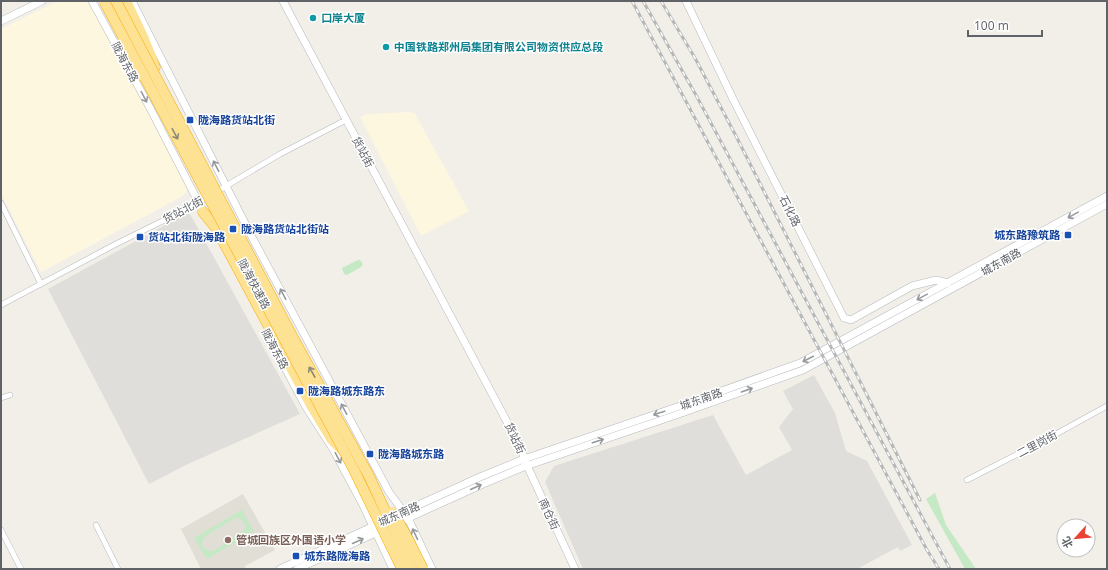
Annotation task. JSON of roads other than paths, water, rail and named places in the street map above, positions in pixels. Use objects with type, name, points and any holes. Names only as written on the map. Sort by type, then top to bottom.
[{"type":"highway","name":"陇海快速路","points":[[104,1],[344,452],[402,569]]},
{"type":"highway","name":"陇海快速路","points":[[116,1],[292,336],[369,476],[412,569]]},
{"type":"highway","points":[[126,1],[144,39],[164,92]]},
{"type":"highway","points":[[201,208],[216,228],[312,407],[332,440],[344,452]]},
{"type":"highway","points":[[350,442],[372,474],[423,569]]},
{"type":"street","points":[[1,21],[42,1]]},
{"type":"street","name":"陇海东路","points":[[92,1],[150,108],[306,407],[333,449],[393,569]]},
{"type":"street","points":[[132,1],[253,239],[370,458],[389,492],[406,515],[432,569]]},
{"type":"street","name":"货站街","points":[[278,1],[518,452],[525,462]]},
{"type":"street","name":"货站街","points":[[283,1],[522,450],[525,462]]},
{"type":"street","name":"石化路","points":[[686,1],[733,99],[844,318],[851,320],[912,286],[936,280],[948,283]]},
{"type":"street","name":"货站北街","points":[[1,305],[41,284],[201,208],[226,185],[280,154],[342,122]]},
{"type":"street","name":"城东南路","points":[[525,462],[800,363],[1107,196]]},
{"type":"street","points":[[1,203],[41,284]]},
{"type":"street","name":"城东南路","points":[[297,569],[480,477],[676,415],[803,370],[1107,204]]},
{"type":"street","points":[[1,398],[10,395]]},
{"type":"street","name":"二里岗街","points":[[967,480],[1107,406]]},
{"type":"street","name":"南仓街","points":[[525,462],[575,569]]},
{"type":"street","points":[[96,524],[118,569]]},
{"type":"street","points":[[1,530],[21,569]]},
{"type":"street","name":"城东南路","points":[[280,569],[374,530]]},
{"type":"railway","points":[[632,1],[927,550],[939,569]]},
{"type":"railway","points":[[643,1],[697,97],[950,569]]},
{"type":"railway","points":[[661,1],[695,58],[737,138],[920,500]]},
{"type":"place","name":"口岸大厦","points":[[313,18]]},
{"type":"place","name":"中国铁路郑州局集团有限公司物资供应总段","points":[[386,47]]},
{"type":"place","name":"陇海路货站北街","points":[[190,120]]},
{"type":"place","name":"陇海路货站北街站","points":[[233,229]]},
{"type":"place","name":"城东路豫筑路","points":[[1068,235]]},
{"type":"place","name":"货站北街陇海路","points":[[140,237]]},
{"type":"place","name":"陇海路城东路东","points":[[300,391]]},
{"type":"place","name":"陇海路城东路","points":[[370,454]]},
{"type":"place","name":"管城回族区外国语小学","points":[[228,540]]},
{"type":"place","name":"城东路陇海路","points":[[296,556]]}]
